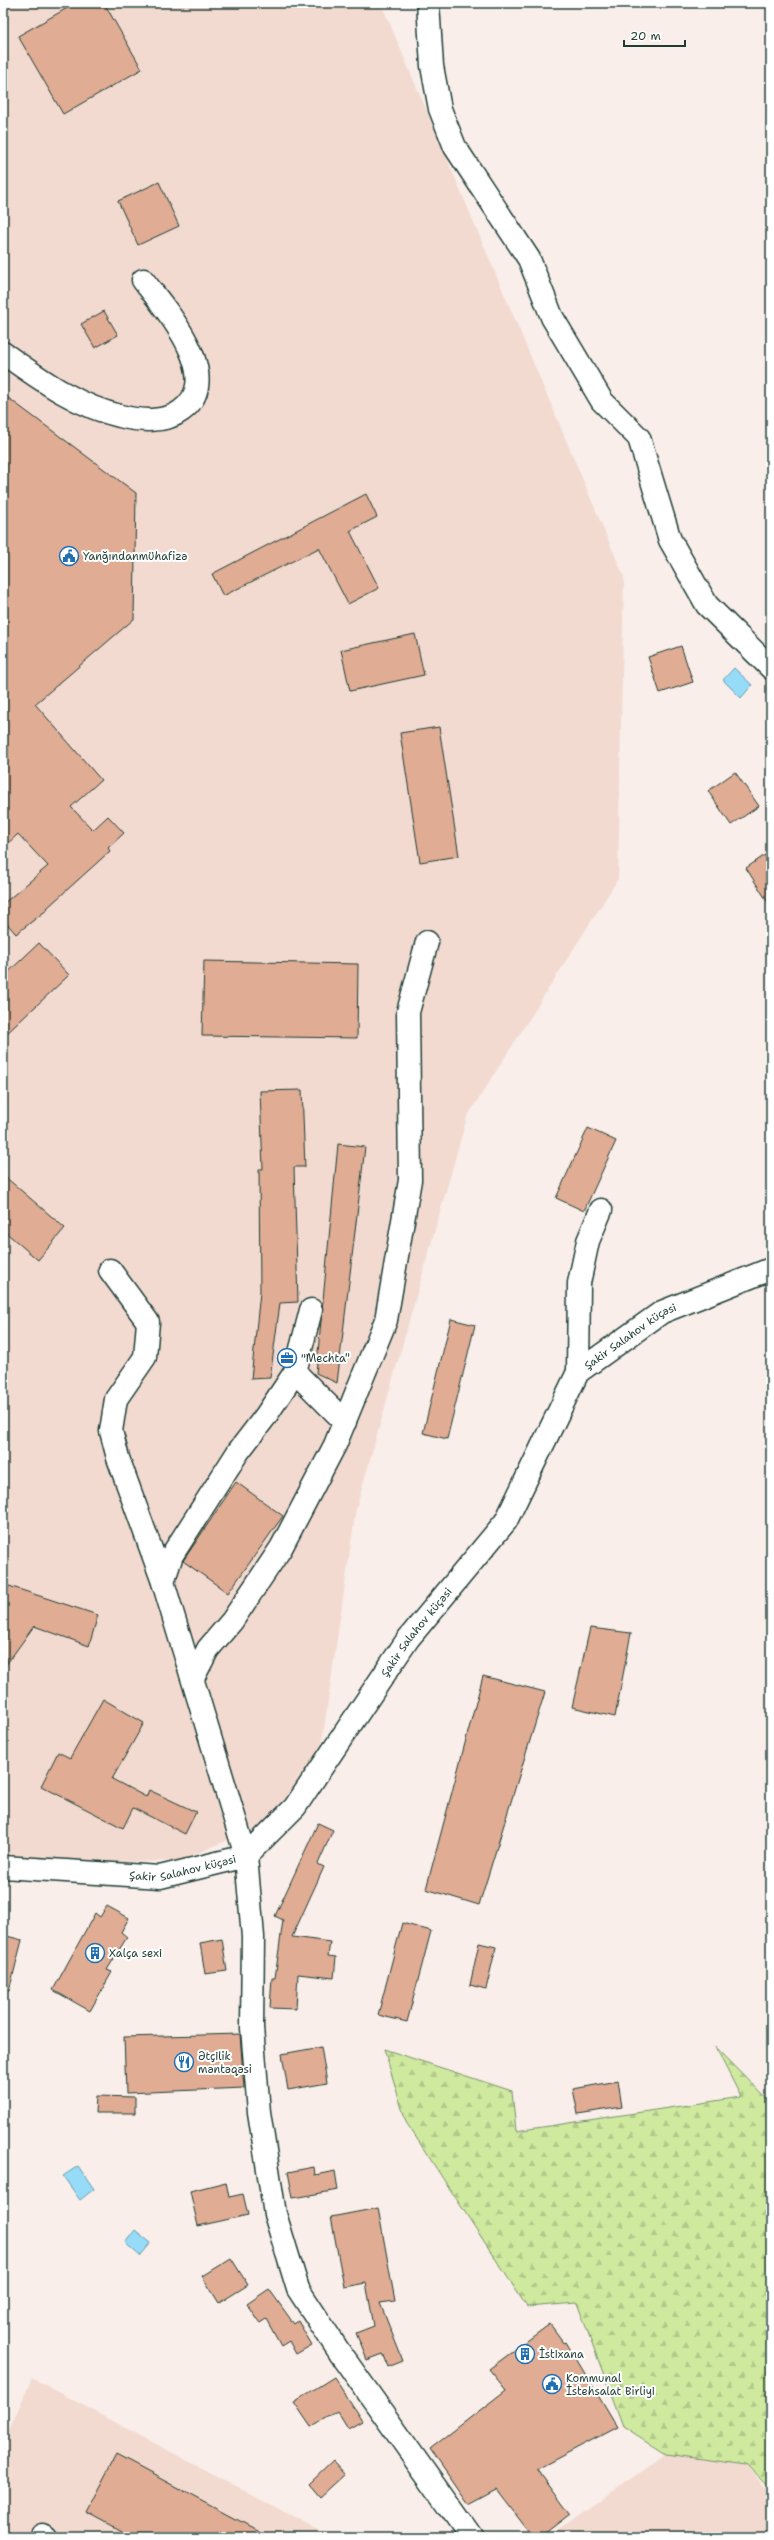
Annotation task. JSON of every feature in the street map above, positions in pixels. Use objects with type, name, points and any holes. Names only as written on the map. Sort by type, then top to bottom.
[{"type":"street","points":[[428,3],[432,66],[440,109],[455,147],[529,259],[552,317],[602,401],[639,438],[670,540],[707,605],[771,668]]},
{"type":"street","points":[[3,353],[63,394],[119,416],[158,419],[174,417],[192,400],[197,386],[196,365],[184,337],[143,280]]},
{"type":"street","points":[[193,1678],[208,1649],[232,1622],[281,1548],[335,1445],[386,1320],[410,1180],[408,1012],[427,942]]},
{"type":"street","points":[[578,1372],[579,1283],[588,1241],[601,1210]]},
{"type":"street","name":"Şakir Salahov küçəsi","points":[[3,1867],[160,1877],[246,1856],[295,1807],[408,1639],[506,1521],[578,1372],[662,1312],[771,1269]]},
{"type":"street","points":[[110,1270],[148,1322],[145,1357],[116,1399],[111,1430],[118,1458],[163,1582],[246,1856],[253,1937],[252,2028],[259,2112],[275,2214],[298,2289],[466,2535]]},
{"type":"street","points":[[163,1582],[172,1554],[238,1452],[265,1417],[295,1372],[311,1310]]},
{"type":"street","points":[[295,1372],[345,1422]]},
{"type":"shaded area","points":[[3,3],[377,3],[384,10],[624,577],[618,879],[467,1117],[356,1509],[313,1804],[179,1861],[3,1864]]},
{"type":"shaded area","points":[[32,2378],[331,2537],[3,2537],[3,2444]]},
{"type":"shaded area","points":[[666,2454],[747,2465],[771,2496],[771,2537],[547,2537]]},
{"type":"green space","points":[[715,2046],[771,2103],[771,2490],[747,2465],[666,2454],[623,2426],[577,2303],[527,2307],[406,2122],[384,2049],[512,2091],[516,2131],[741,2097]]},
{"type":"water","points":[[734,668],[752,685],[741,698],[723,680]]},
{"type":"water","points":[[78,2166],[94,2189],[80,2200],[63,2176]]},
{"type":"water","points":[[135,2230],[151,2243],[140,2256],[125,2243]]},
{"type":"building","points":[[76,3],[104,3],[142,69],[63,114],[18,36]]},
{"type":"building","points":[[159,182],[179,226],[138,245],[118,201]]},
{"type":"building","points":[[104,311],[118,335],[95,348],[81,324]]},
{"type":"building","name":"Yanğındanmühafizə","points":[[3,394],[136,493],[134,619],[35,704],[101,780],[71,807],[93,830],[108,816],[124,833],[108,848],[110,851],[47,908],[48,909],[16,934],[3,919],[3,904],[48,866],[18,834],[3,848]]},
{"type":"building","points":[[366,494],[377,517],[350,531],[379,588],[348,604],[319,548],[223,596],[212,574]]},
{"type":"building","points":[[415,634],[424,675],[350,691],[341,650]]},
{"type":"building","points":[[681,646],[693,682],[660,693],[648,657]]},
{"type":"building","points":[[439,727],[459,856],[420,862],[400,733]]},
{"type":"building","points":[[735,772],[759,806],[731,825],[708,791]]},
{"type":"building","points":[[771,851],[771,907],[746,868]]},
{"type":"building","points":[[39,943],[69,975],[3,1037],[3,977]]},
{"type":"building","points":[[204,961],[358,964],[357,1038],[202,1036]]},
{"type":"building","points":[[302,1090],[305,1167],[294,1167],[298,1302],[280,1303],[270,1378],[251,1379],[260,1292],[259,1169],[263,1169],[260,1091]]},
{"type":"building","points":[[588,1128],[616,1141],[584,1211],[556,1198]]},
{"type":"building","points":[[338,1144],[365,1147],[337,1383],[316,1373]]},
{"type":"building","points":[[3,1175],[65,1228],[38,1260],[3,1230]]},
{"type":"building","points":[[451,1319],[475,1325],[447,1439],[423,1433]]},
{"type":"building","points":[[236,1482],[283,1516],[228,1593],[183,1561]]},
{"type":"building","points":[[3,1584],[98,1615],[89,1646],[34,1626],[3,1669]]},
{"type":"building","points":[[590,1628],[631,1633],[615,1717],[572,1707]]},
{"type":"building","points":[[483,1676],[545,1692],[479,1905],[426,1889]]},
{"type":"building","points":[[103,1699],[144,1723],[112,1779],[146,1797],[149,1790],[196,1812],[185,1834],[133,1808],[123,1828],[41,1786],[58,1752],[70,1758]]},
{"type":"building","points":[[318,1823],[333,1830],[318,1864],[324,1867],[292,1937],[330,1942],[328,1956],[336,1957],[334,1978],[298,1974],[296,2009],[270,2008],[272,1978],[275,1978],[283,1920],[275,1916]]},
{"type":"building","name":"Xalça sexi","points":[[107,1906],[129,1918],[121,1932],[127,1937],[107,1970],[112,1972],[90,2011],[53,1990],[95,1913],[100,1917]]},
{"type":"building","points":[[402,1923],[431,1931],[407,2022],[378,2015]]},
{"type":"building","points":[[3,1935],[22,1940],[9,1991],[3,1991]]},
{"type":"building","points":[[222,1939],[227,1971],[205,1974],[200,1943]]},
{"type":"building","points":[[479,1943],[496,1947],[486,1989],[470,1985]]},
{"type":"building","name":"Ətçilik məntəqəsi","points":[[240,2034],[244,2088],[126,2093],[124,2037]]},
{"type":"building","points":[[321,2047],[327,2083],[288,2090],[282,2054]]},
{"type":"building","points":[[618,2081],[622,2107],[578,2114],[573,2089]]},
{"type":"building","points":[[96,2096],[135,2097],[135,2113],[95,2113]]},
{"type":"building","points":[[314,2167],[315,2175],[335,2171],[338,2190],[293,2198],[288,2172]]},
{"type":"building","points":[[226,2182],[229,2197],[243,2194],[248,2215],[198,2226],[190,2191]]},
{"type":"building","points":[[378,2208],[395,2301],[380,2303],[403,2361],[388,2367],[383,2354],[367,2360],[356,2333],[374,2326],[366,2283],[344,2287],[331,2217]]},
{"type":"building","points":[[231,2258],[248,2285],[219,2303],[202,2276]]},
{"type":"building","points":[[269,2289],[294,2324],[298,2321],[312,2345],[296,2354],[289,2341],[281,2346],[266,2319],[260,2323],[247,2304]]},
{"type":"building","name":"Kommunal İstehsalat Birliyi","points":[[550,2324],[564,2343],[566,2342],[617,2427],[537,2469],[570,2514],[540,2537],[533,2537],[497,2490],[469,2505],[430,2449],[506,2390],[489,2369]]},
{"type":"building","points":[[334,2377],[362,2421],[348,2429],[337,2411],[311,2427],[294,2402]]},
{"type":"building","points":[[116,2455],[270,2537],[132,2537],[86,2512]]},
{"type":"building","points":[[333,2461],[345,2474],[320,2497],[309,2484]]},
{"type":"place","name":"Yanğındanmühafizə","points":[[69,556]]},
{"type":"place","name":"\"Mechta\"","points":[[287,1358]]},
{"type":"place","name":"Xalça sexi","points":[[95,1953]]},
{"type":"place","name":"Ətçilik məntəqəsi","points":[[184,2062]]},
{"type":"place","name":"İstixana","points":[[525,2354]]},
{"type":"place","name":"Kommunal İstehsalat Birliyi","points":[[552,2384]]}]
